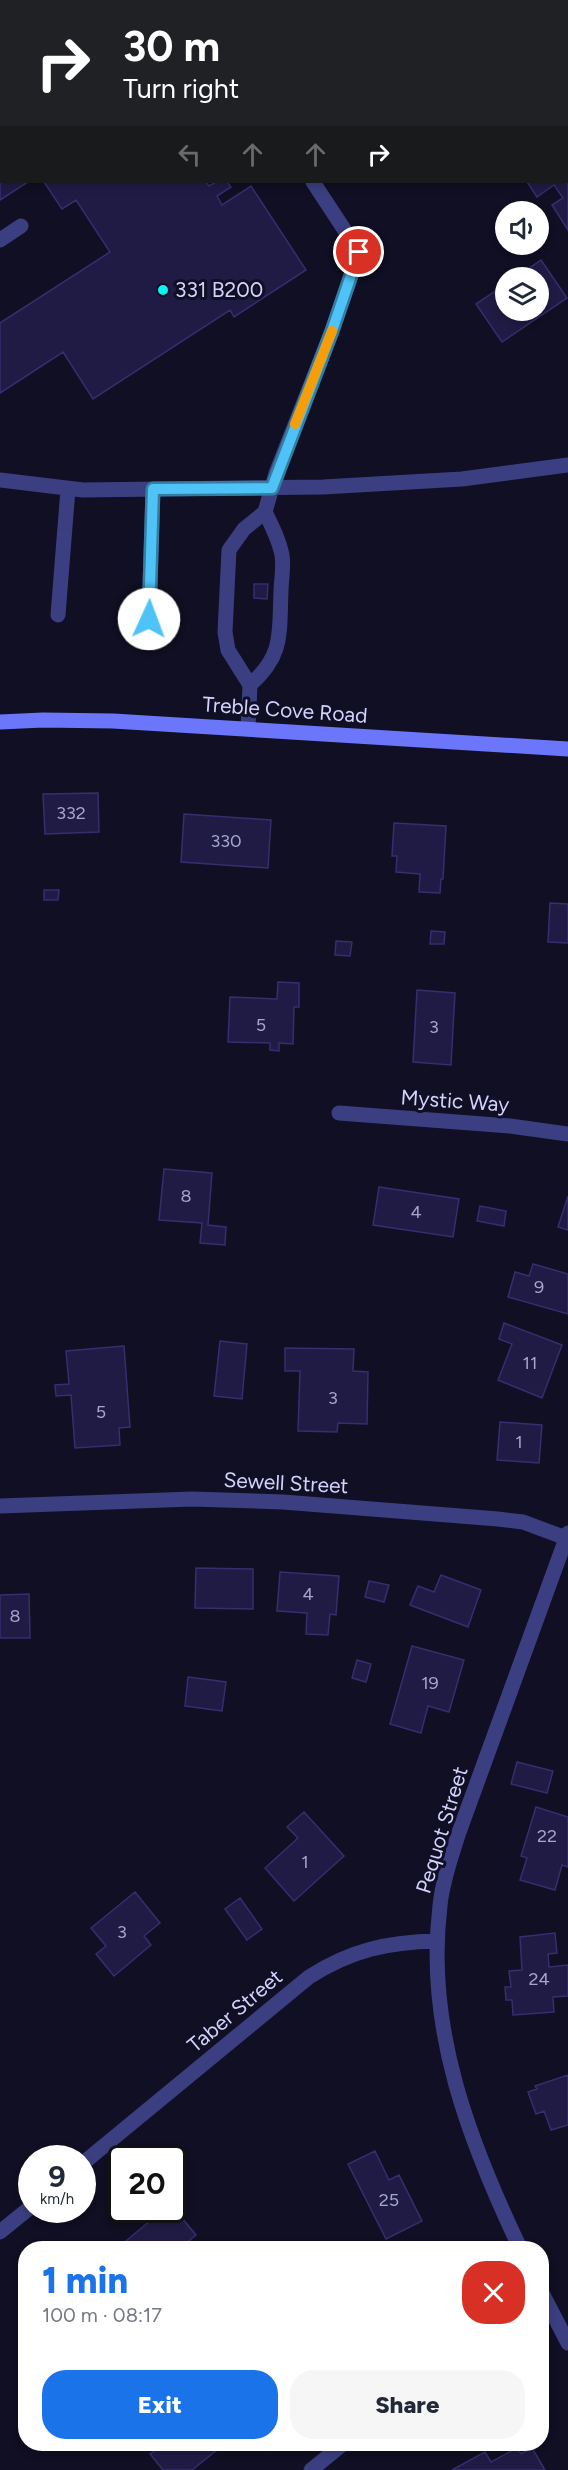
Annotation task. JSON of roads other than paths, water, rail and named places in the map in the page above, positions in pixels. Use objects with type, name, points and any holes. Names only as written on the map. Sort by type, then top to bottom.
[{"type":"main road","name":"Treble Cove Road","points":[[0,722],[113,721],[568,749]]},
{"type":"street","points":[[248,729],[250,685],[228,650],[225,632],[229,550],[244,529],[265,512],[359,252],[314,183]]},
{"type":"street","points":[[0,240],[21,226]]},
{"type":"street","points":[[0,480],[68,489],[272,488],[462,479],[568,465]]},
{"type":"street","points":[[58,615],[68,489]]},
{"type":"street","points":[[149,619],[153,489]]},
{"type":"street","points":[[250,685],[266,671],[275,654],[279,635],[282,557],[276,535],[265,512]]},
{"type":"street","name":"Mystic Way","points":[[339,1113],[510,1126],[568,1134]]},
{"type":"street","name":"Sewell Street","points":[[0,1506],[192,1498],[272,1502],[498,1519],[523,1522],[567,1535]]},
{"type":"street","name":"Pequot Street","points":[[517,2241],[471,2132],[448,2061],[440,2014],[437,1941],[440,1905],[455,1844],[567,1535]]},
{"type":"street","name":"Taber Street","points":[[96,2152],[309,1977],[332,1962],[384,1945],[437,1941]]},
{"type":"street","points":[[0,2232],[18,2217]]},
{"type":"street","points":[[549,2309],[568,2343]]},
{"type":"street","points":[[311,2470],[334,2451]]},
{"type":"place","name":"331 B200","points":[[163,290]]}]
